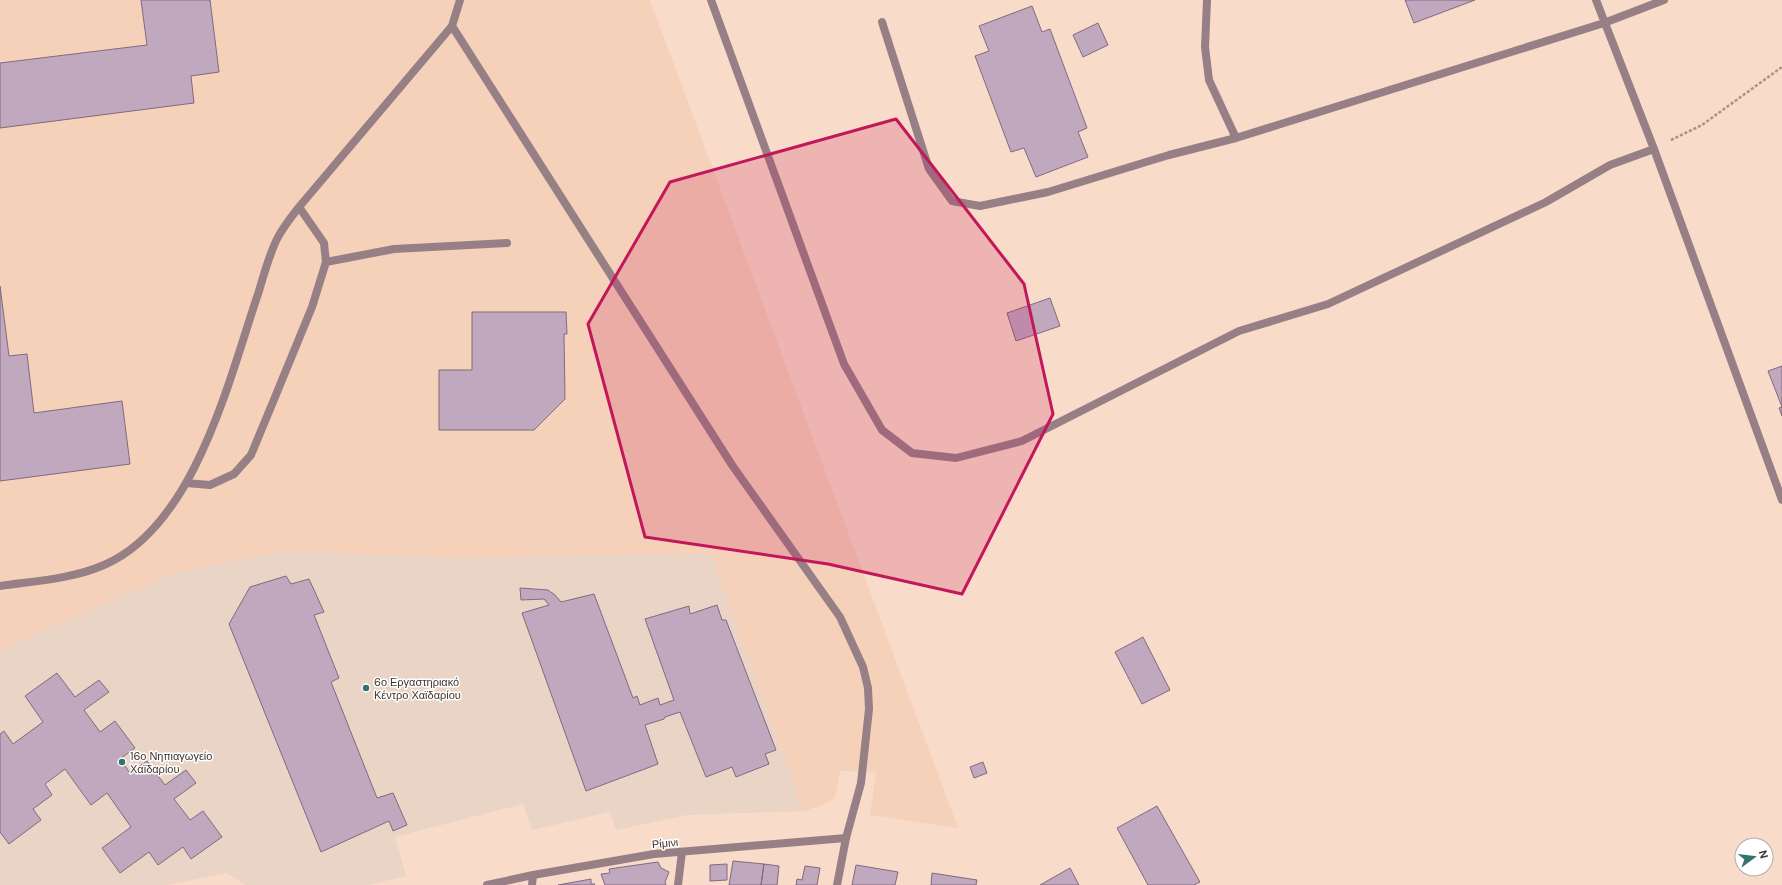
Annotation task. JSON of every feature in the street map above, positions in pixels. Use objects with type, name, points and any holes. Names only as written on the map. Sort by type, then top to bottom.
[{"type":"street","points":[[0,586],[71,575],[104,565],[134,548],[169,510],[186,483],[212,430],[278,237],[299,207],[452,26],[460,0]]},
{"type":"street","points":[[711,0],[844,364],[882,430],[912,453],[956,458],[1022,442],[1239,331],[1328,304],[1546,202],[1610,165],[1654,148]]},
{"type":"street","points":[[1207,0],[1205,47],[1209,80],[1236,138]]},
{"type":"street","points":[[1596,0],[1604,24],[1654,148],[1782,500]]},
{"type":"street","points":[[882,22],[929,169],[952,201],[980,206],[1048,192],[1169,155],[1236,138],[1604,24],[1664,0]]},
{"type":"street","points":[[452,26],[732,465],[840,617],[863,666],[868,688],[869,709],[861,783],[846,838],[838,885]]},
{"type":"street","points":[[186,483],[210,485],[234,474],[251,455],[312,307],[326,262],[324,243],[299,207]]},
{"type":"street","points":[[326,262],[394,249],[507,243]]},
{"type":"street","name":"Ρίμινι","points":[[487,885],[533,875],[654,854],[846,838]]},
{"type":"street","points":[[678,885],[682,852]]},
{"type":"street","points":[[532,885],[533,875]]},
{"type":"path","points":[[1654,148],[1702,125],[1782,67]]},
{"type":"highlighted area","points":[[896,119],[1024,284],[1053,414],[962,594],[828,564],[645,537],[588,324],[670,182]]},
{"type":"shaded area","points":[[0,0],[650,0],[958,828],[870,815],[876,772],[840,771],[835,798],[822,805],[804,811],[710,553],[460,558],[285,552],[174,573],[0,650]]},
{"type":"shaded area","points":[[285,551],[460,558],[710,553],[804,811],[687,815],[616,830],[610,812],[532,830],[523,804],[395,837],[406,876],[369,885],[245,885],[227,873],[167,885],[0,885],[0,650],[174,573]]},
{"type":"building","points":[[141,0],[210,0],[219,72],[191,76],[194,103],[0,128],[0,63],[147,45]]},
{"type":"building","points":[[1405,0],[1475,0],[1414,23]]},
{"type":"building","points":[[1032,6],[1042,32],[1050,29],[1087,128],[1078,132],[1088,157],[1036,177],[1024,148],[1011,152],[975,56],[989,51],[979,26]]},
{"type":"building","points":[[1098,23],[1108,45],[1083,57],[1073,35]]},
{"type":"building","points":[[0,286],[9,356],[27,354],[34,413],[122,401],[130,464],[0,481]]},
{"type":"building","points":[[1050,298],[1060,326],[1016,341],[1007,313]]},
{"type":"building","points":[[472,312],[566,312],[567,334],[564,334],[565,399],[534,430],[439,430],[439,370],[472,370]]},
{"type":"building","points":[[1782,366],[1782,407],[1768,371]]},
{"type":"building","points":[[1782,407],[1782,416],[1779,408]]},
{"type":"building","points":[[286,576],[291,584],[309,579],[324,612],[314,615],[339,678],[331,682],[377,798],[393,793],[407,825],[393,831],[389,821],[321,852],[229,624],[250,587]]},
{"type":"building","points":[[520,588],[548,590],[561,602],[594,594],[633,698],[637,696],[640,705],[658,698],[660,705],[674,700],[645,619],[689,606],[690,614],[717,605],[722,620],[726,620],[776,750],[765,754],[769,764],[736,777],[732,767],[706,777],[680,712],[645,725],[658,764],[586,791],[522,613],[549,605],[544,599],[521,600]]},
{"type":"building","points":[[1143,637],[1170,690],[1142,704],[1115,652]]},
{"type":"building","points":[[57,673],[75,697],[99,680],[109,692],[84,710],[100,732],[115,721],[135,748],[120,759],[130,773],[147,761],[165,785],[186,770],[196,783],[174,799],[190,820],[203,811],[222,837],[191,859],[183,847],[158,865],[149,852],[120,873],[102,848],[131,827],[107,793],[91,805],[65,769],[45,784],[52,795],[33,809],[41,820],[9,844],[0,832],[0,734],[4,731],[13,744],[43,722],[25,696]]},
{"type":"building","points":[[983,762],[987,773],[974,778],[970,767]]},
{"type":"building","points":[[1157,806],[1200,882],[1194,885],[1148,885],[1117,828]]},
{"type":"building","points":[[733,861],[764,864],[761,885],[729,885]]},
{"type":"building","points":[[658,862],[661,868],[669,872],[665,882],[666,885],[605,885],[601,874],[610,873],[609,869]]},
{"type":"building","points":[[727,864],[727,880],[710,881],[710,865]]},
{"type":"building","points":[[764,864],[779,866],[777,885],[761,885]]},
{"type":"building","points":[[856,865],[898,872],[895,885],[852,885]]},
{"type":"building","points":[[805,866],[820,868],[817,885],[796,885],[797,879],[802,880]]},
{"type":"building","points":[[1070,868],[1079,885],[1040,885]]},
{"type":"building","points":[[932,873],[977,880],[976,885],[931,885]]},
{"type":"building","points":[[591,879],[591,884],[595,884],[594,885],[558,885]]},
{"type":"place","name":"6ο Εργαστηριακό Κέντρο Χαϊδαρίου","points":[[366,688]]},
{"type":"place","name":"16ο Νηπιαγωγείο Χαϊδαρίου","points":[[122,762]]}]
